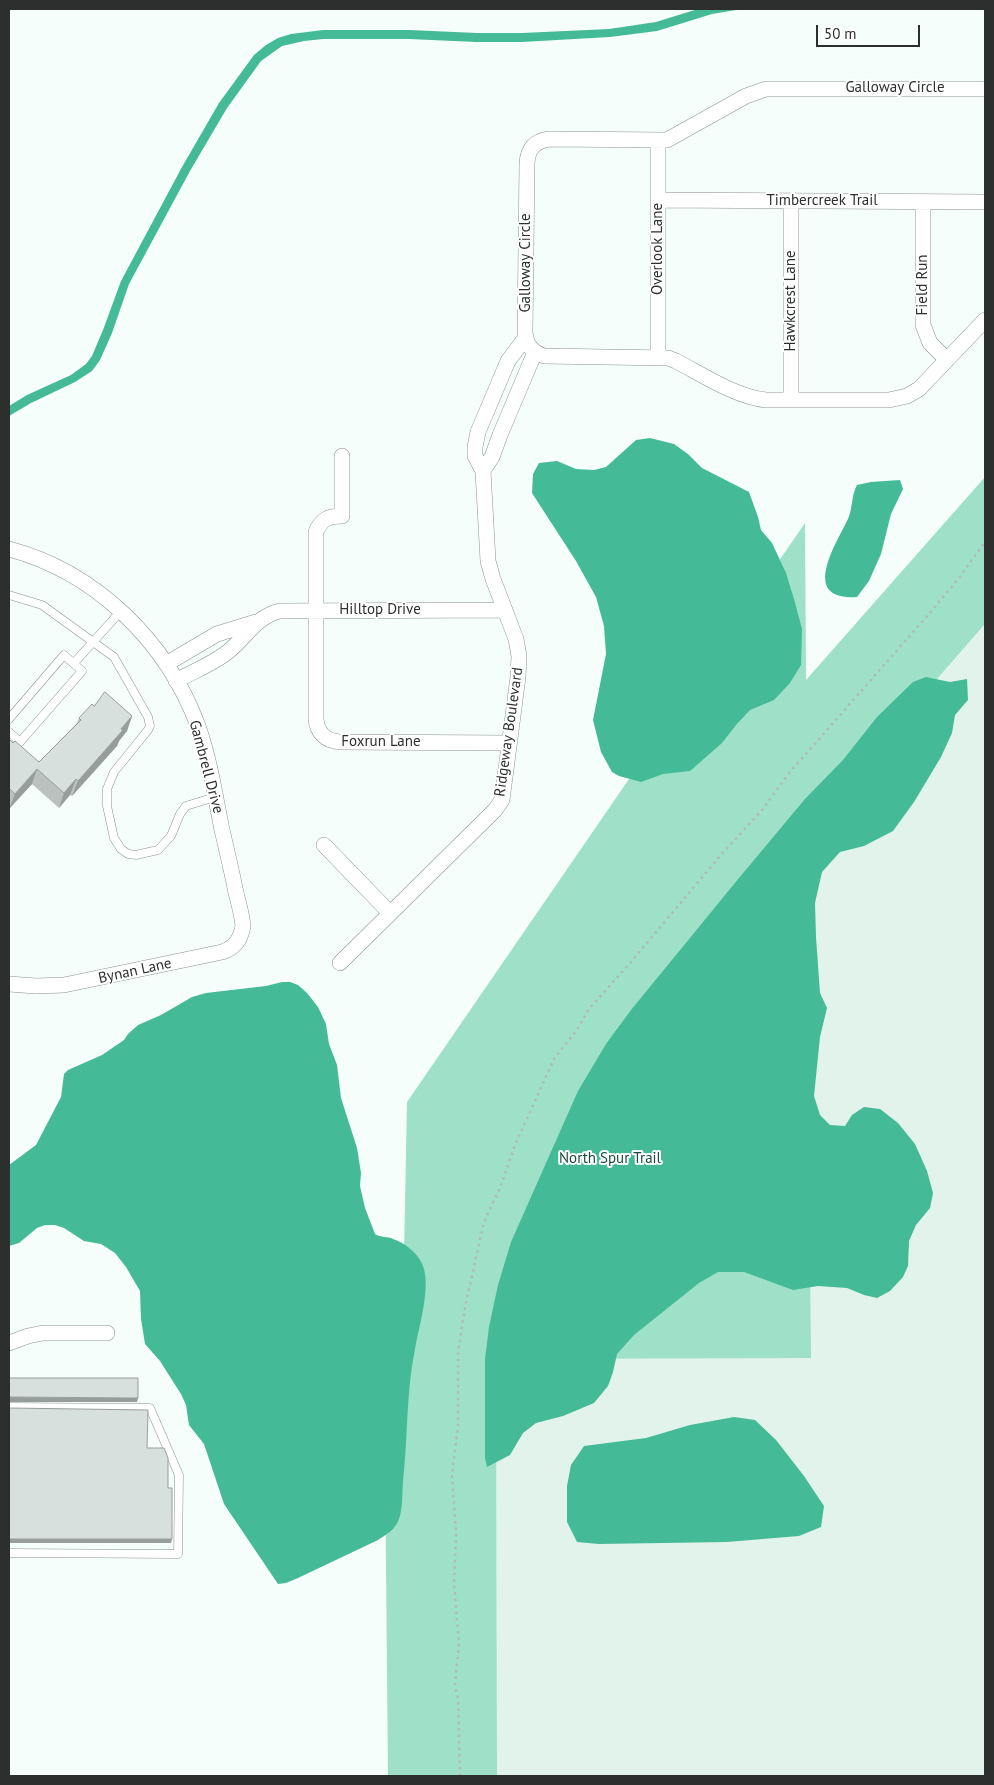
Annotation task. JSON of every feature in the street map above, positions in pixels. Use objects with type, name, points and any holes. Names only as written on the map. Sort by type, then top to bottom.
[{"type":"street","name":"Galloway Circle","points":[[526,337],[527,163],[530,150],[536,143],[549,139],[640,139],[658,141],[671,139],[746,96],[766,89],[985,89]]},
{"type":"street","name":"Overlook Lane","points":[[658,141],[658,356]]},
{"type":"street","name":"Timbercreek Trail","points":[[658,200],[985,202]]},
{"type":"street","name":"Hawkcrest Lane","points":[[790,400],[791,201]]},
{"type":"street","name":"Field Run","points":[[923,202],[923,325],[930,343],[947,360]]},
{"type":"street","points":[[526,337],[529,345],[535,352],[549,356],[658,356],[676,361],[747,397],[766,400],[898,399],[919,389],[985,320]]},
{"type":"street","name":"Ridgeway Boulevard","points":[[340,963],[498,807],[503,796],[519,663],[516,639],[488,561],[483,471],[476,456],[476,438],[508,361],[526,337]]},
{"type":"street","points":[[483,471],[492,458],[535,352]]},
{"type":"street","points":[[316,610],[316,532],[322,521],[342,516],[342,456]]},
{"type":"street","name":"Gambrell Drive","points":[[9,548],[61,570],[96,591],[121,611],[142,632],[166,664],[187,702],[199,732],[243,923]]},
{"type":"street","name":"Foxrun Lane","points":[[316,610],[317,724],[320,733],[327,739],[340,742],[509,743]]},
{"type":"street","name":"Hilltop Drive","points":[[166,664],[217,634],[257,621],[280,611],[505,610]]},
{"type":"street","name":"Hilltop Drive","points":[[176,681],[223,656],[257,621]]},
{"type":"street","points":[[324,845],[390,912]]},
{"type":"street","name":"Bynan Lane","points":[[9,984],[36,986],[64,985],[222,952],[229,950],[237,942],[242,932],[243,923]]},
{"type":"street","points":[[9,1343],[35,1334],[107,1333]]},
{"type":"lane","points":[[9,595],[42,605],[114,657],[150,721],[148,730],[114,772],[107,788],[107,806],[114,838],[121,849],[128,854],[136,855],[158,850],[171,836],[180,814],[186,806],[215,797]]},
{"type":"lane","points":[[74,663],[121,611]]},
{"type":"lane","points":[[9,719],[64,655],[82,671],[20,742],[9,732]]},
{"type":"lane","points":[[9,1408],[150,1408],[178,1475],[178,1554],[9,1553]]},
{"type":"path","points":[[460,1776],[458,1699],[455,1684],[459,1644],[454,1584],[456,1534],[452,1474],[458,1427],[458,1352],[470,1282],[484,1222],[500,1188],[526,1118],[554,1059],[576,1031],[589,1009],[720,856],[744,832],[790,772],[959,578],[985,542]]},
{"type":"shaded area","points":[[698,9],[742,9],[712,14],[657,31],[610,37],[522,42],[323,39],[282,46],[261,61],[227,108],[190,171],[129,284],[112,333],[100,360],[92,371],[75,382],[9,416],[9,406],[27,395],[71,375],[86,364],[92,356],[121,281],[182,167],[219,103],[254,55],[266,45],[278,38],[291,34],[323,30],[522,33],[609,29],[656,22]]},
{"type":"shaded area","points":[[650,438],[674,444],[688,454],[702,468],[749,492],[761,530],[772,543],[786,573],[802,629],[801,665],[790,683],[774,700],[750,710],[722,743],[690,771],[663,774],[641,782],[612,772],[601,752],[593,720],[606,654],[604,626],[596,597],[576,561],[532,493],[533,474],[539,463],[557,461],[576,469],[594,470],[606,467],[636,440]]},
{"type":"shaded area","points":[[900,480],[903,489],[891,514],[881,554],[869,581],[857,597],[839,596],[829,590],[826,581],[826,569],[836,542],[850,515],[857,485]]},
{"type":"shaded area","points":[[985,624],[985,1776],[497,1776],[496,1359],[811,1331],[807,828]]},
{"type":"shaded area","points":[[926,677],[950,682],[967,679],[968,700],[955,715],[952,733],[941,757],[914,802],[893,831],[864,846],[840,852],[822,872],[815,903],[820,993],[827,1008],[820,1037],[814,1096],[820,1115],[830,1125],[845,1126],[852,1115],[864,1107],[880,1109],[898,1123],[915,1144],[927,1171],[933,1193],[930,1208],[916,1225],[909,1241],[908,1266],[903,1277],[890,1291],[877,1298],[847,1288],[818,1286],[793,1290],[744,1272],[718,1272],[699,1283],[634,1335],[617,1354],[608,1386],[594,1403],[563,1416],[536,1423],[523,1433],[510,1455],[487,1467],[485,1458],[485,1359],[489,1327],[498,1285],[511,1242],[578,1091],[606,1044],[631,1010],[805,799],[843,760],[877,717],[913,682]]},
{"type":"shaded area","points":[[282,982],[298,985],[307,993],[318,1007],[326,1024],[329,1044],[337,1065],[341,1098],[357,1148],[361,1173],[360,1186],[365,1208],[375,1234],[398,1241],[414,1253],[423,1266],[426,1285],[424,1307],[412,1365],[402,1505],[397,1523],[378,1540],[298,1578],[278,1584],[224,1504],[204,1444],[189,1425],[186,1405],[181,1394],[160,1361],[145,1344],[141,1319],[140,1291],[115,1253],[101,1244],[84,1241],[64,1228],[55,1225],[45,1225],[37,1228],[19,1243],[9,1246],[9,1165],[36,1145],[61,1097],[64,1074],[68,1070],[102,1055],[124,1040],[138,1025],[161,1015],[192,997],[206,993],[266,986]]},
{"type":"shaded area","points":[[734,1417],[755,1420],[776,1440],[824,1506],[821,1527],[799,1536],[727,1542],[599,1544],[577,1542],[567,1522],[567,1486],[571,1465],[584,1446],[646,1438],[690,1425]]},
{"type":"green space","name":"North Spur Trail","points":[[985,477],[985,624],[807,828],[811,1358],[496,1359],[497,1776],[388,1776],[384,1359],[402,1358],[407,1102],[805,523],[806,680]]},
{"type":"building","points":[[105,692],[132,716],[121,729],[123,730],[78,781],[76,779],[64,793],[37,769],[15,794],[9,788],[9,739],[13,743],[15,741],[39,762],[81,720],[79,718],[92,704],[94,706]]},
{"type":"building","points":[[9,1378],[138,1378],[138,1398],[9,1398]]},
{"type":"building","points":[[9,1408],[148,1410],[147,1448],[164,1448],[168,1458],[168,1488],[172,1488],[172,1539],[9,1539]]}]
